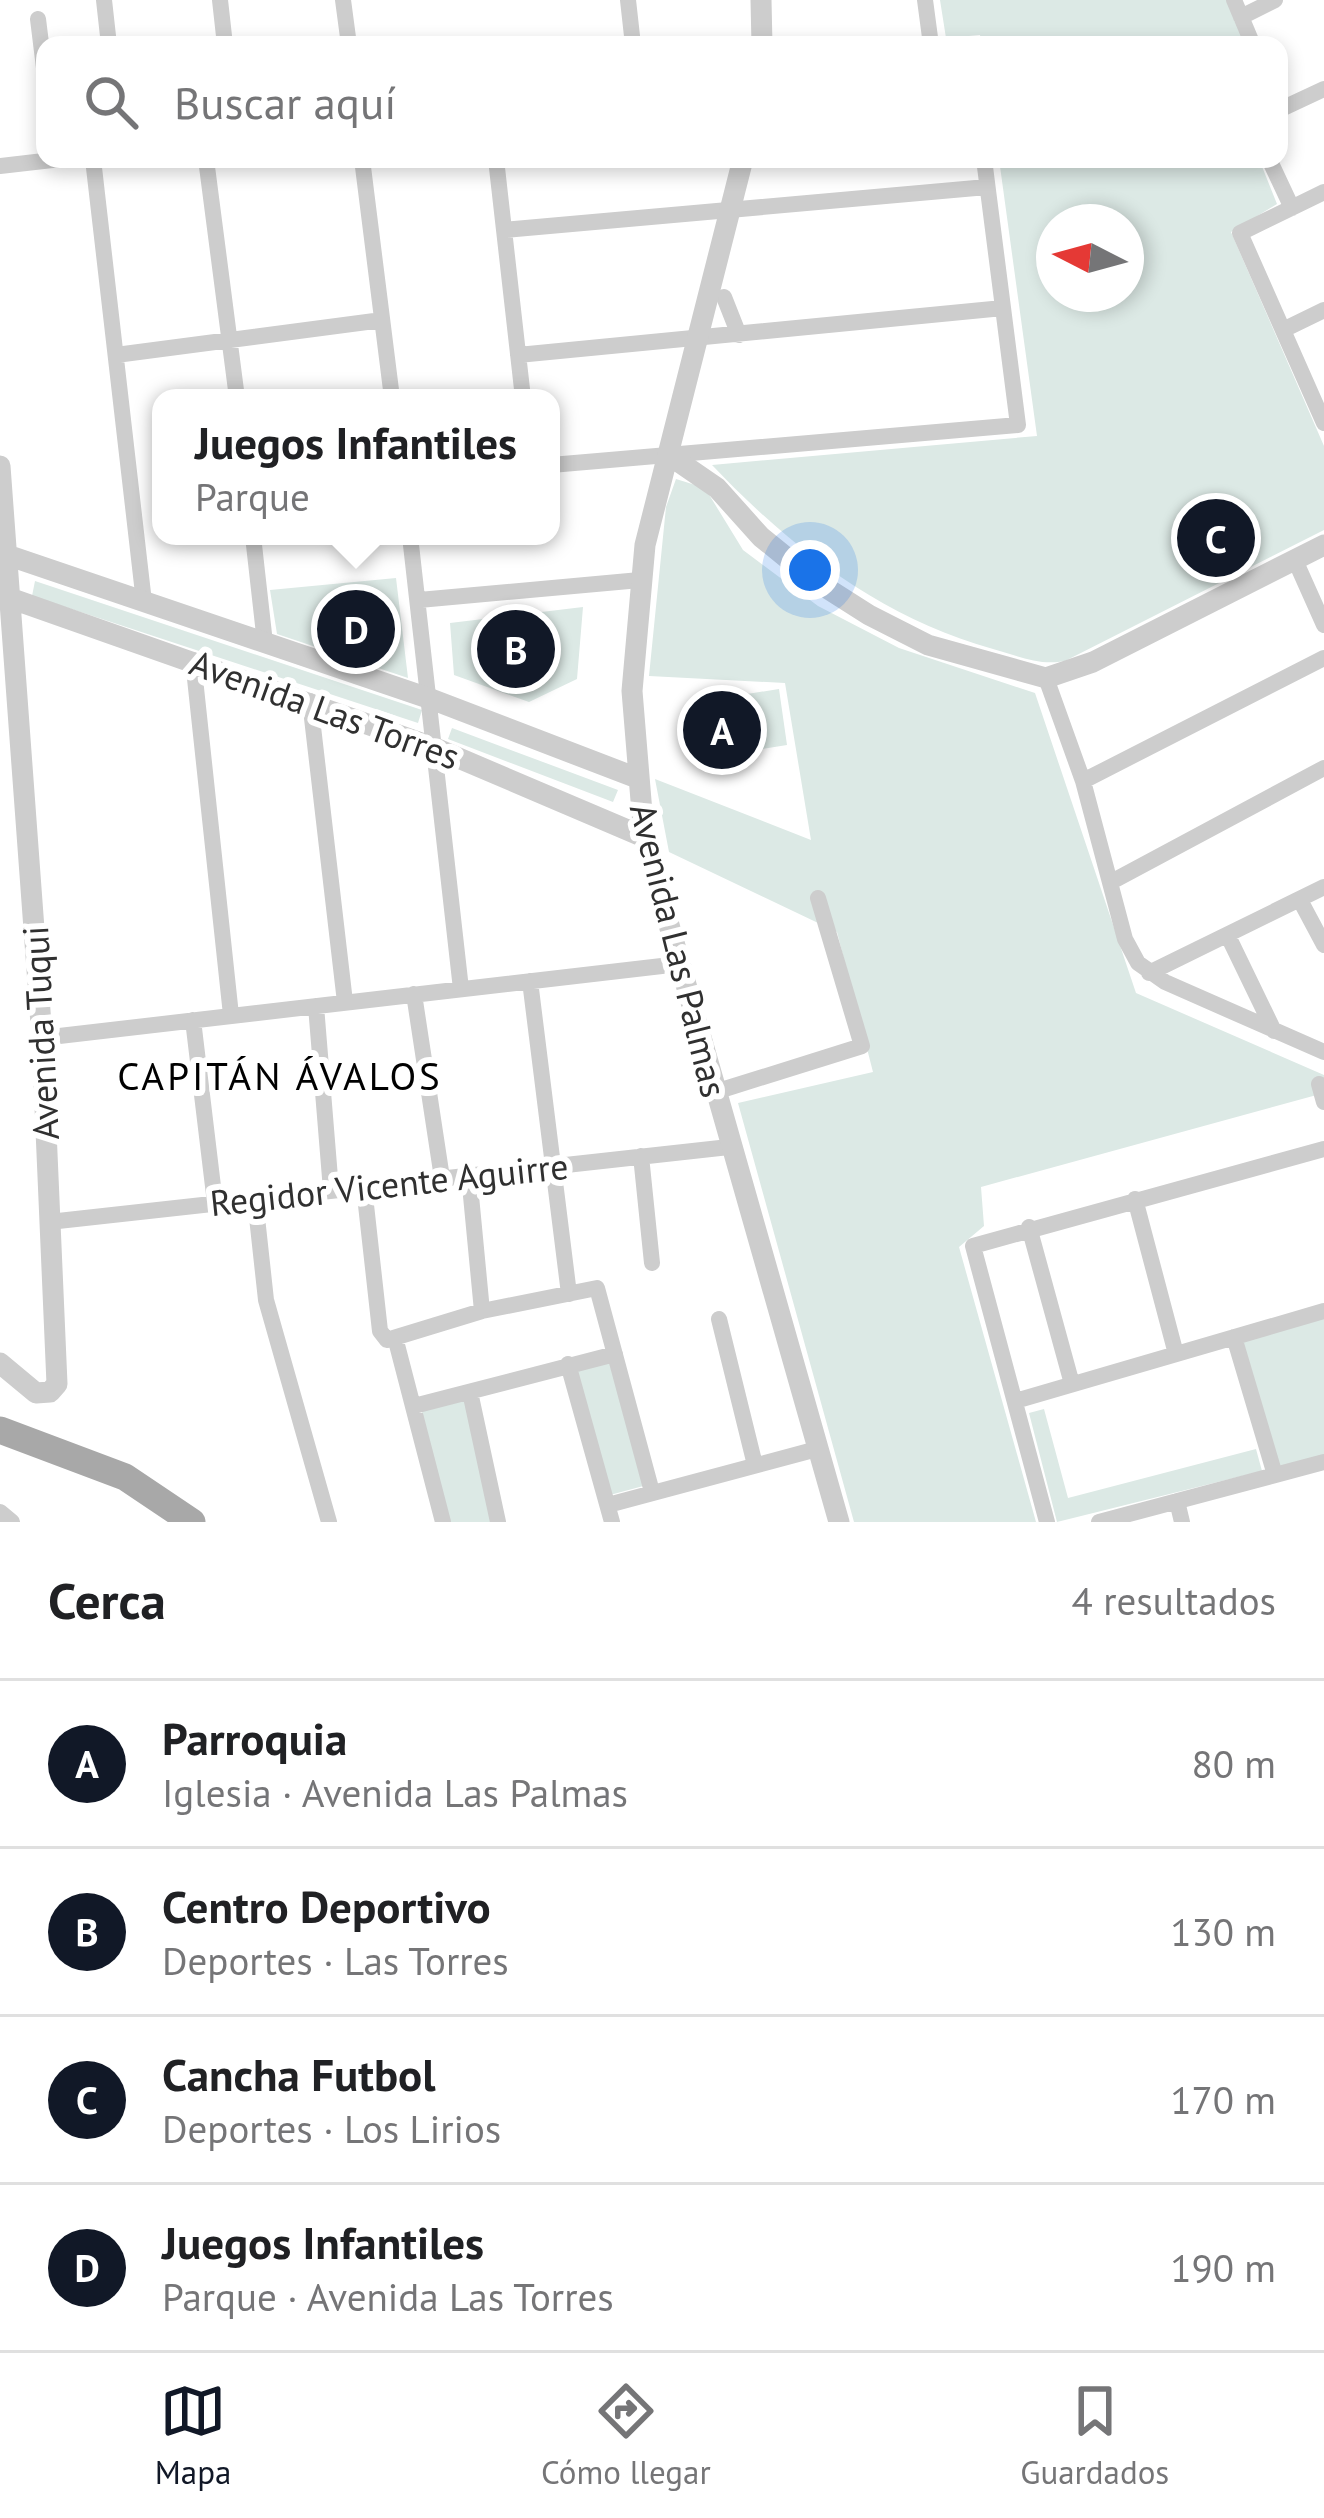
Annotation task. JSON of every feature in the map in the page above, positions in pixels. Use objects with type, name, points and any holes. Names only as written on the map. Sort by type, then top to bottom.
[{"type":"main road","points":[[0,1430],[125,1477],[192,1522]]},
{"type":"street","points":[[104,0],[108,36]]},
{"type":"street","points":[[220,0],[224,36]]},
{"type":"street","points":[[343,0],[348,36]]},
{"type":"street","points":[[628,0],[632,36]]},
{"type":"street","points":[[761,0],[762,36]]},
{"type":"street","points":[[925,0],[930,36]]},
{"type":"street","points":[[1249,36],[1238,8],[1275,0]]},
{"type":"street","points":[[38,20],[40,36]]},
{"type":"street","points":[[1288,104],[1324,88]]},
{"type":"street","points":[[0,166],[36,162]]},
{"type":"street","points":[[95,168],[144,602]]},
{"type":"street","points":[[207,168],[235,389]]},
{"type":"street","points":[[363,168],[391,389]]},
{"type":"street","points":[[497,168],[522,389]]},
{"type":"street","name":"Avenida Las Palmas","points":[[741,168],[640,580],[632,691],[637,778],[644,837],[838,1522]]},
{"type":"street","points":[[560,464],[1018,424],[984,168]]},
{"type":"street","points":[[1273,168],[1292,208]]},
{"type":"street","points":[[504,230],[987,188]]},
{"type":"street","points":[[1324,192],[1240,233],[1324,422]]},
{"type":"street","points":[[724,297],[739,334]]},
{"type":"street","points":[[518,355],[1003,308]]},
{"type":"street","points":[[1286,329],[1324,310]]},
{"type":"street","points":[[116,355],[382,320]]},
{"type":"street","points":[[669,455],[717,488],[761,537],[814,580],[869,615],[928,645],[1046,678],[1093,662],[1324,545]]},
{"type":"street","name":"Avenida Tuqui","points":[[0,466],[41,1038],[57,1384],[46,1394],[35,1393],[0,1363]]},
{"type":"street","points":[[254,545],[265,643]]},
{"type":"street","points":[[411,545],[461,989]]},
{"type":"street","name":"Avenida Las Torres","points":[[5,555],[431,699],[637,778]]},
{"type":"street","points":[[1294,560],[1324,625]]},
{"type":"street","points":[[418,600],[640,580]]},
{"type":"street","name":"Avenida Las Torres","points":[[7,597],[435,748],[644,837]]},
{"type":"street","points":[[1083,782],[1324,658]]},
{"type":"street","points":[[193,660],[231,1016]]},
{"type":"street","points":[[1046,678],[1113,881],[1125,939],[1149,973],[1324,1052]]},
{"type":"street","points":[[310,701],[345,1002]]},
{"type":"street","points":[[1113,881],[1324,768]]},
{"type":"street","points":[[1149,973],[1229,938],[1324,887]]},
{"type":"street","points":[[715,1092],[862,1046],[818,898]]},
{"type":"street","points":[[1300,900],[1324,945]]},
{"type":"street","points":[[1229,938],[1274,1031]]},
{"type":"street","points":[[41,1038],[679,964]]},
{"type":"street","points":[[530,981],[557,1166],[569,1294]]},
{"type":"street","points":[[415,994],[442,1178]]},
{"type":"street","points":[[316,1006],[331,1190]]},
{"type":"street","points":[[193,1020],[214,1203]]},
{"type":"street","name":"Regidor Vicente Aguirre","points":[[49,1222],[730,1147]]},
{"type":"street","points":[[1047,1522],[973,1246],[1324,1149]]},
{"type":"street","points":[[641,1156],[652,1263]]},
{"type":"street","points":[[469,1175],[482,1311]]},
{"type":"street","points":[[364,1187],[380,1331],[392,1340],[414,1406],[442,1522]]},
{"type":"street","points":[[255,1199],[266,1300],[329,1522]]},
{"type":"street","points":[[1135,1199],[1176,1354]]},
{"type":"street","points":[[1029,1227],[1072,1384]]},
{"type":"street","points":[[392,1340],[482,1311],[597,1288],[652,1492]]},
{"type":"street","points":[[1015,1401],[1324,1311]]},
{"type":"street","points":[[719,1319],[755,1466]]},
{"type":"street","points":[[1234,1337],[1275,1475]]},
{"type":"street","points":[[414,1406],[615,1354]]},
{"type":"street","points":[[568,1364],[610,1514],[652,1492],[817,1449]]},
{"type":"street","points":[[470,1392],[498,1522]]},
{"type":"street","points":[[1099,1522],[1324,1462]]},
{"type":"street","points":[[1177,1501],[1182,1522]]},
{"type":"street","points":[[0,1512],[12,1522]]},
{"type":"shaded area","points":[[940,0],[1227,0],[1242,36],[980,35],[946,36]]},
{"type":"shaded area","points":[[1000,168],[1263,168],[1277,204],[1231,232],[1324,446],[1324,530],[1065,661],[1047,662],[952,636],[876,599],[806,552],[712,465],[1037,436]]},
{"type":"shaded area","points":[[676,479],[705,488],[743,550],[818,606],[899,648],[1035,693],[1136,993],[1324,1075],[1324,1093],[981,1187],[984,1226],[959,1247],[1036,1522],[854,1522],[738,1103],[873,1072],[837,932],[669,852],[655,779],[811,840],[785,683],[649,676],[666,507]]},
{"type":"shaded area","points":[[396,578],[408,678],[277,634],[270,590]]},
{"type":"shaded area","points":[[35,581],[422,710],[418,723],[32,596]]},
{"type":"shaded area","points":[[583,607],[577,679],[529,702],[454,675],[450,623]]},
{"type":"shaded area","points":[[779,689],[787,745],[755,750],[747,694]]},
{"type":"shaded area","points":[[452,728],[618,790],[613,802],[448,739]]},
{"type":"shaded area","points":[[1324,1315],[1324,1459],[1278,1471],[1239,1339]]},
{"type":"shaded area","points":[[613,1360],[647,1485],[610,1495],[573,1369]]},
{"type":"shaded area","points":[[466,1396],[496,1522],[449,1522],[421,1408]]},
{"type":"shaded area","points":[[1044,1409],[1068,1498],[1256,1449],[1262,1471],[1057,1522],[1029,1413]]},
{"type":"place","name":"Cancha Futbol","points":[[1216,538]]},
{"type":"place","name":"Juegos Infantiles","points":[[356,629]]},
{"type":"place","name":"Centro Deportivo","points":[[516,649]]},
{"type":"place","name":"Parroquia","points":[[722,730]]},
{"type":"district","name":"CAPITÁN ÁVALOS","points":[[280,1075]]}]
